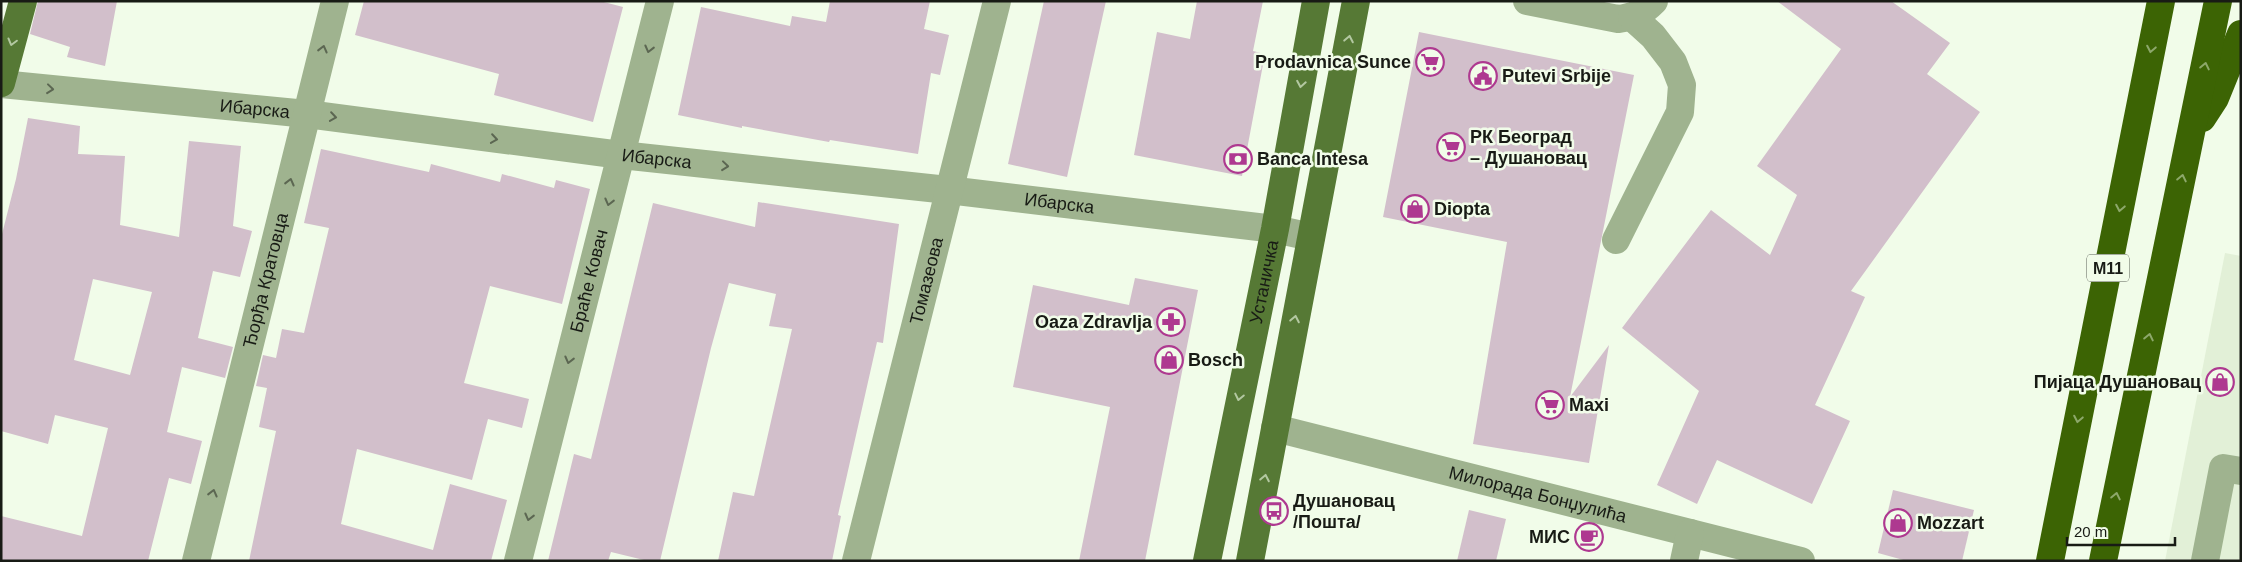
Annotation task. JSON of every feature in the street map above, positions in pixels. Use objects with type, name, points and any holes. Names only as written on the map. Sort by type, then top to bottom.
[{"type":"highway","name":"M11","points":[[2050,561],[2160,1]]},
{"type":"highway","points":[[2103,561],[2218,1]]},
{"type":"highway","points":[[2191,131],[2215,98],[2241,34]]},
{"type":"main road","points":[[1,84],[23,1]]},
{"type":"main road","name":"Устаничка","points":[[1207,561],[1275,229],[1316,1]]},
{"type":"main road","points":[[1250,561],[1356,1]]},
{"type":"street","name":"Ђорђа Кратовца","points":[[196,561],[335,1]]},
{"type":"street","name":"Браће Ковач","points":[[518,561],[660,1]]},
{"type":"street","name":"Томазеова","points":[[856,561],[997,1]]},
{"type":"street","points":[[1527,1],[1618,19],[1643,9],[1653,36],[1673,62],[1682,85],[1680,112],[1616,240]]},
{"type":"street","name":"Ибарска","points":[[1,84],[307,114],[621,155],[948,190],[1275,229],[1311,237]]},
{"type":"street","name":"Милорада Бонџулића","points":[[1275,428],[1800,561]]},
{"type":"street","points":[[2205,561],[2223,468],[2241,471]]},
{"type":"street","points":[[1684,561],[1690,532]]},
{"type":"shaded area","name":"Пијаца Душановац","points":[[2225,253],[2241,256],[2241,561],[2165,561]]},
{"type":"building","points":[[38,1],[117,1],[105,66],[67,57],[70,47],[30,34]]},
{"type":"building","points":[[364,1],[600,1],[623,7],[593,122],[494,95],[499,74],[355,35]]},
{"type":"building","points":[[830,1],[930,1],[924,29],[949,35],[940,75],[931,73],[918,154],[830,140],[829,142],[742,126],[742,128],[678,115],[701,7],[790,26],[792,16],[826,22]]},
{"type":"building","points":[[1044,1],[1106,1],[1067,177],[1008,164]]},
{"type":"building","points":[[1197,1],[1263,1],[1253,51],[1265,54],[1242,176],[1134,155],[1157,32],[1190,39]]},
{"type":"building","points":[[1777,1],[1891,1],[1950,43],[1927,74],[1980,112],[1851,291],[1865,297],[1815,405],[1850,421],[1812,504],[1717,460],[1697,504],[1657,485],[1699,391],[1622,328],[1711,210],[1770,255],[1797,195],[1757,166],[1841,49]]},
{"type":"building","points":[[1419,32],[1634,75],[1570,397],[1609,345],[1589,463],[1473,444],[1507,242],[1383,217]]},
{"type":"building","points":[[28,118],[80,126],[78,154],[125,156],[120,225],[179,237],[189,141],[241,146],[233,226],[252,231],[240,277],[213,271],[198,338],[233,347],[225,378],[182,367],[167,432],[202,441],[191,484],[169,478],[148,561],[1,561],[1,516],[82,536],[108,428],[55,415],[48,444],[1,431],[1,238],[16,179]],"holes":[[[93,279],[152,292],[130,375],[74,360]]]},
{"type":"building","points":[[321,149],[429,172],[431,164],[500,182],[502,174],[554,188],[556,180],[590,189],[562,304],[490,286],[464,383],[529,399],[522,428],[488,419],[472,480],[357,449],[341,524],[433,550],[450,484],[507,500],[491,561],[249,561],[276,431],[259,427],[267,388],[256,386],[263,355],[276,358],[282,329],[304,333],[329,228],[304,223]]},
{"type":"building","points":[[758,202],[899,224],[883,343],[877,342],[838,515],[841,516],[832,561],[718,561],[733,492],[754,496],[792,329],[769,326],[776,294],[729,283],[711,348],[660,561],[648,561],[611,552],[608,561],[548,561],[574,454],[591,459],[653,203],[755,227]]},
{"type":"building","points":[[1135,278],[1198,290],[1145,561],[1079,561],[1110,407],[1013,387],[1033,285],[1129,305]]},
{"type":"building","points":[[1893,490],[1974,510],[1962,561],[1907,561],[1878,553]]},
{"type":"building","points":[[1469,510],[1506,519],[1496,561],[1457,561]]},
{"type":"place","name":"Prodavnica Sunce","points":[[1430,62]]},
{"type":"place","name":"Putevi Srbije","points":[[1483,76]]},
{"type":"place","name":"РК Београд – Душановац","points":[[1451,147]]},
{"type":"place","name":"Banca Intesa","points":[[1238,159]]},
{"type":"place","name":"Diopta","points":[[1415,209]]},
{"type":"place","name":"Oaza Zdravlja","points":[[1171,322]]},
{"type":"place","name":"Bosch","points":[[1169,360]]},
{"type":"place","name":"Пијаца Душановац","points":[[2220,382]]},
{"type":"place","name":"Maxi","points":[[1550,405]]},
{"type":"place","name":"Душановац /Пошта/","points":[[1274,511]]},
{"type":"place","name":"Mozzart","points":[[1898,523]]},
{"type":"place","name":"МИС","points":[[1589,537]]}]
